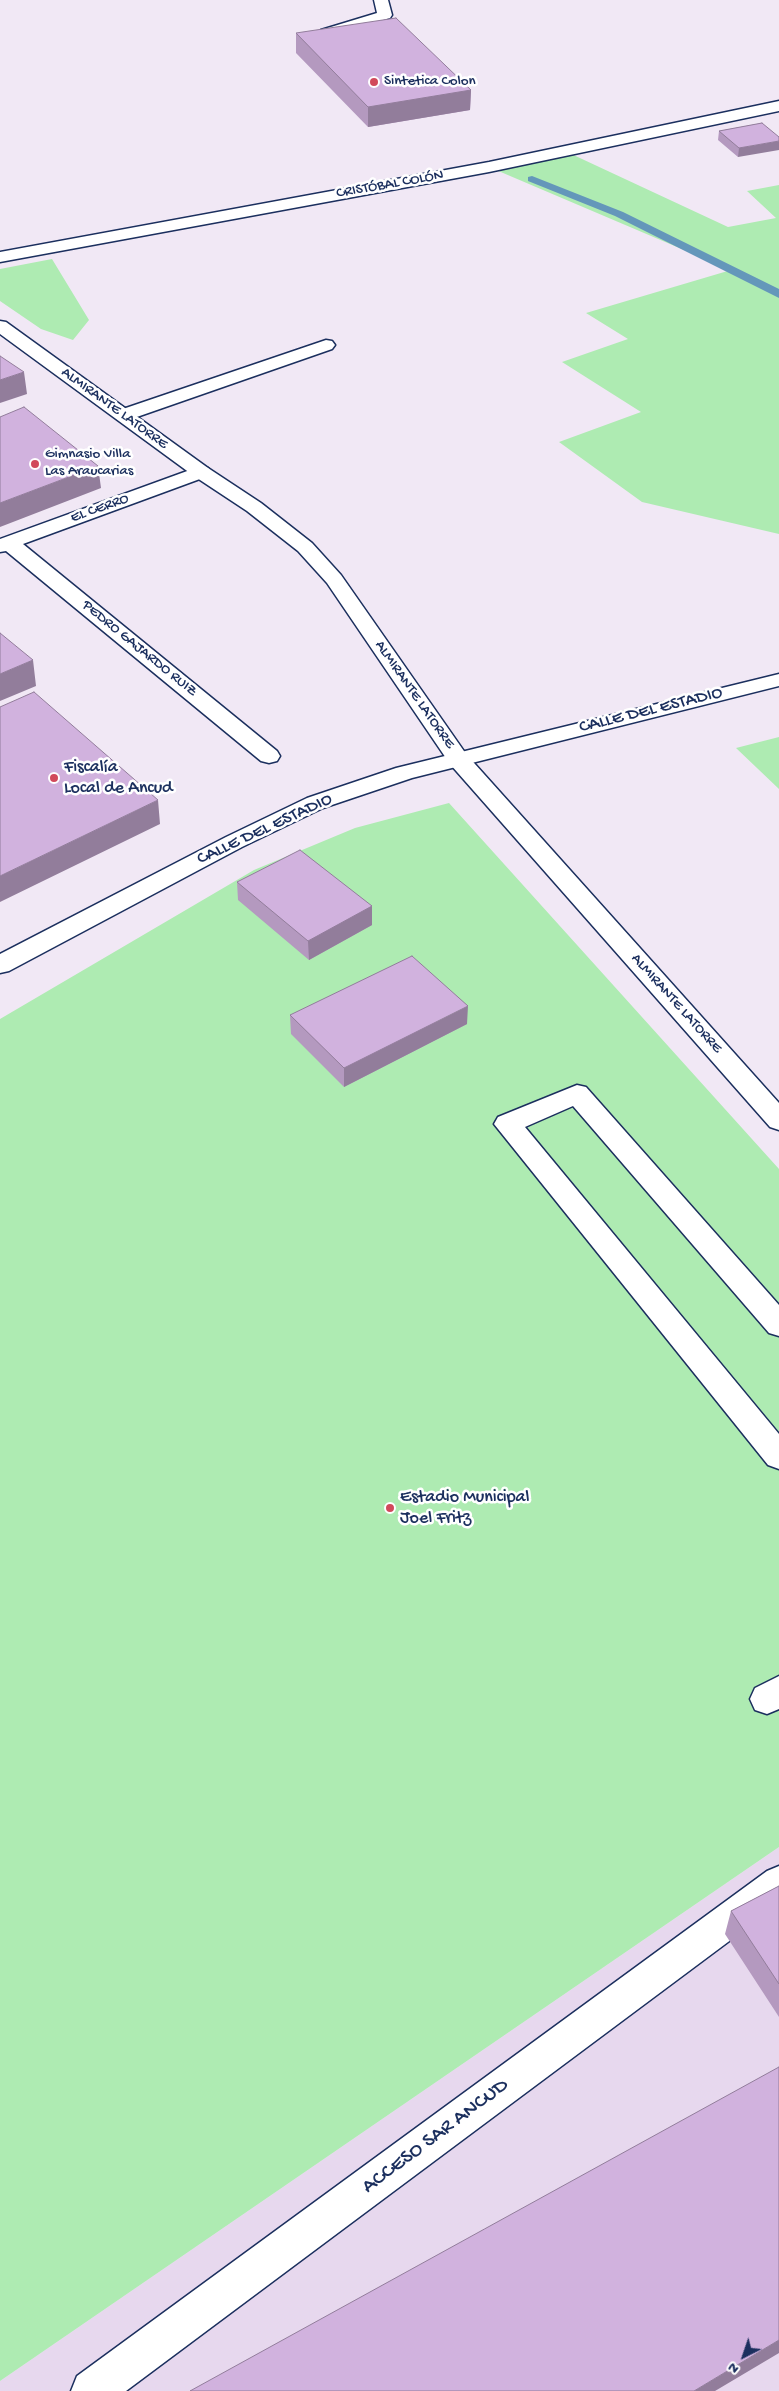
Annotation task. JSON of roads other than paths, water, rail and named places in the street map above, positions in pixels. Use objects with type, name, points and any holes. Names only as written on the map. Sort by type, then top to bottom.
[{"type":"street","points":[[326,34],[385,15],[381,0]]},
{"type":"street","name":"CRISTÓBAL COLÓN","points":[[0,257],[489,167],[779,106]]},
{"type":"street","name":"ALMIRANTE LATORRE","points":[[0,326],[201,472],[279,526],[305,547],[334,579],[458,759],[779,1120]]},
{"type":"street","points":[[124,415],[326,345]]},
{"type":"street","name":"EL CERRO","points":[[4,544],[201,472]]},
{"type":"street","name":"PEDRO GAJARDO RUIZ","points":[[4,544],[269,756]]},
{"type":"street","name":"CALLE DEL ESTADIO","points":[[0,965],[225,847],[315,803],[404,773],[779,680]]},
{"type":"street","points":[[779,1325],[577,1094],[507,1124],[779,1456]]},
{"type":"street","name":"ACCESO SAR ANCUD","points":[[92,2391],[779,1883]]},
{"type":"waterway","points":[[532,179],[619,214],[779,294]]},
{"type":"place","name":"Sintetica Colon","points":[[374,82]]},
{"type":"place","name":"Gimnasio Villa Las Araucarias","points":[[35,464]]},
{"type":"place","name":"Fiscalía Local de Ancud","points":[[54,778]]},
{"type":"place","name":"Estadio Municipal Joel Fritz","points":[[390,1508]]}]
